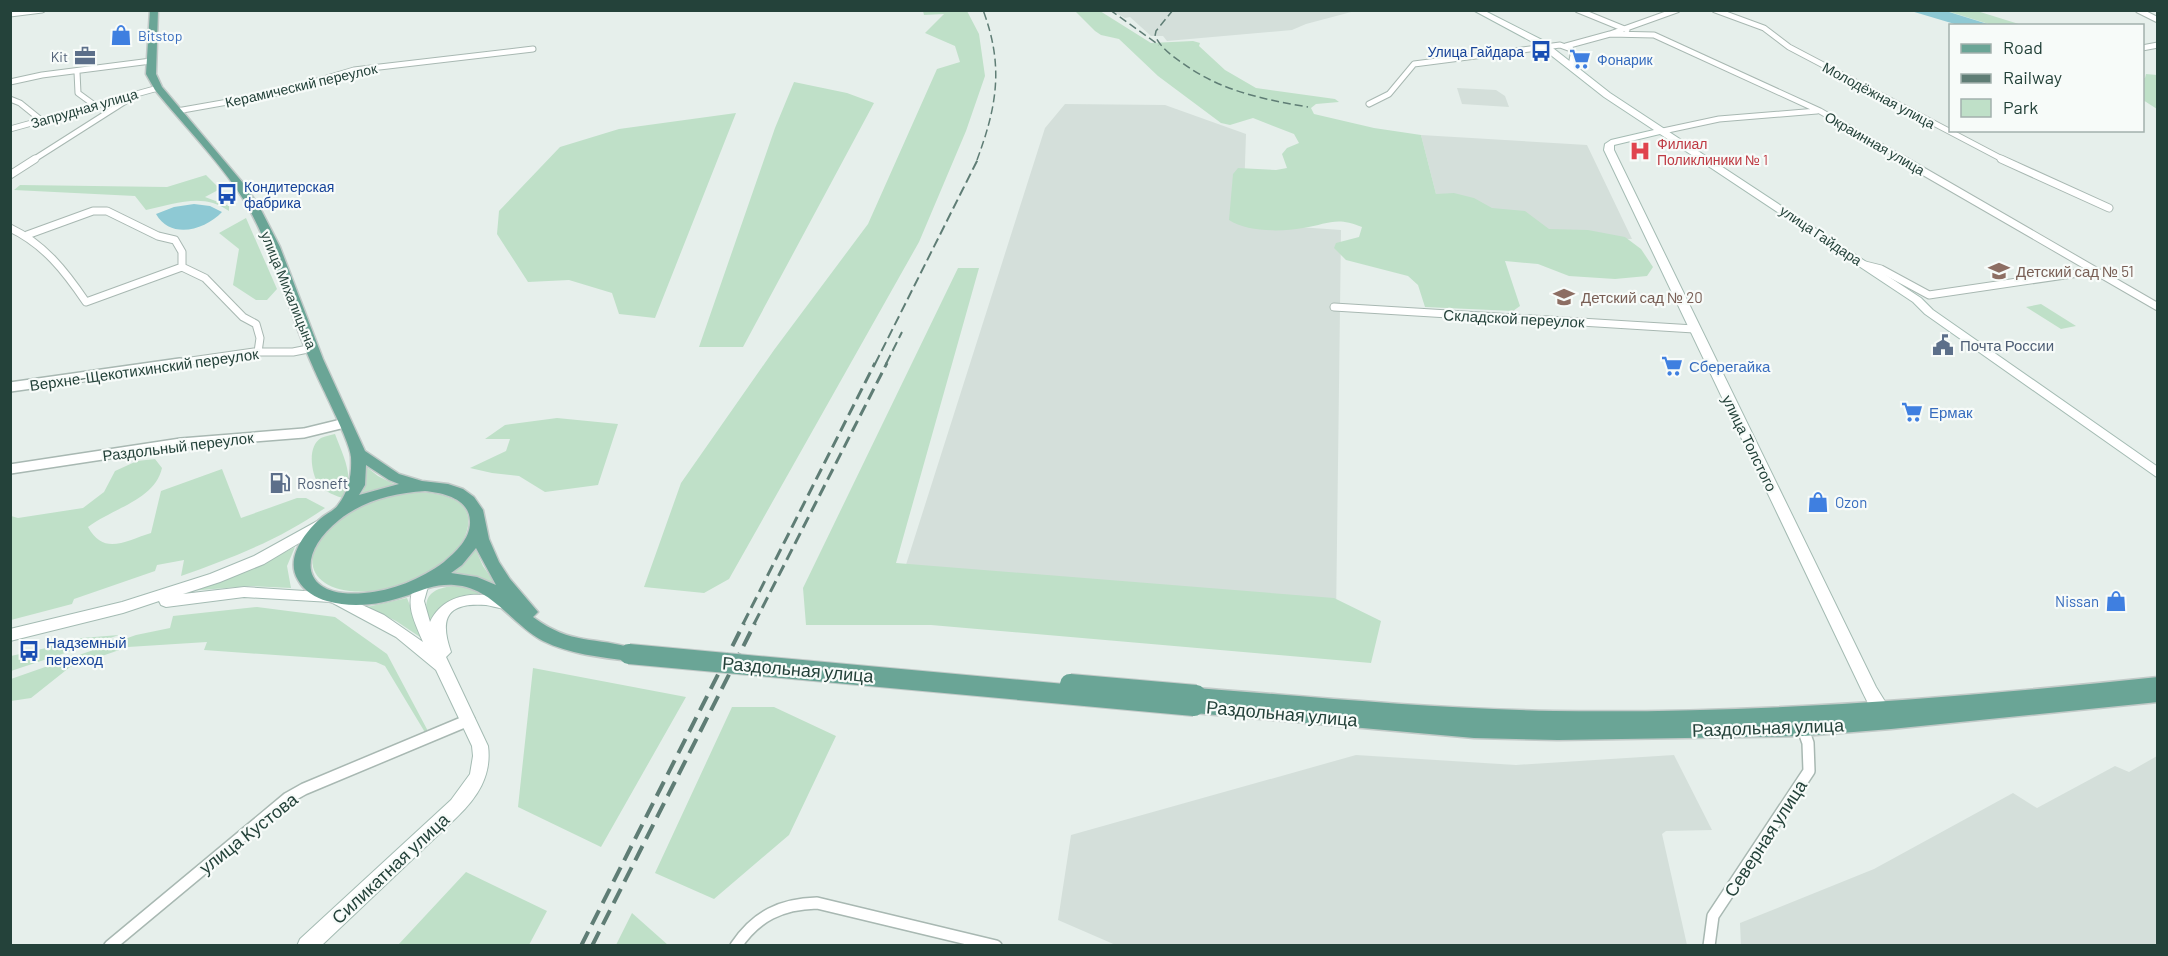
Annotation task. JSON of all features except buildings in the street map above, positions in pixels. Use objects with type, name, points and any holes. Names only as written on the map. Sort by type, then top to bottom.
[{"type":"main road","name":"улица Михалицына","points":[[154,10],[151,74],[158,88],[253,206],[274,247],[313,348],[359,454],[357,485],[338,514]]},
{"type":"main road","points":[[359,454],[394,477],[425,486]]},
{"type":"main road","name":"Раздольная улица","points":[[425,486],[449,489],[468,498],[476,509],[483,546],[495,570],[516,600],[531,613],[545,623],[580,638],[630,650]]},
{"type":"main road","points":[[425,486],[402,488],[378,494],[338,514],[308,543],[302,556],[301,569],[305,580],[333,597],[355,600],[400,592],[425,582],[456,561],[467,549],[478,526]]},
{"type":"main road","name":"Раздольная улица","points":[[425,582],[455,579],[480,584],[490,589],[534,627],[550,637],[583,648],[630,650],[1195,700],[1474,730],[1558,732],[1800,722],[2157,695]]},
{"type":"main road","name":"Раздольная улица","points":[[1887,716],[2157,684]]},
{"type":"street","points":[[10,14],[42,10]]},
{"type":"street","name":"улица Гайдара","points":[[1476,10],[1534,39],[1608,95],[1917,300],[1929,312],[2157,474]]},
{"type":"street","name":"Окраинная улица","points":[[1578,10],[1634,33],[1654,35],[1820,111],[2157,307]]},
{"type":"street","points":[[1369,104],[1379,101],[1406,79],[1414,64],[1545,48],[1552,45],[1566,46],[1610,34],[1677,10]]},
{"type":"street","name":"Молодёжная улица","points":[[1715,10],[1768,30],[1789,47],[1949,132]]},
{"type":"street","points":[[2138,10],[2157,20]]},
{"type":"street","points":[[1610,34],[1634,33]]},
{"type":"street","points":[[1566,46],[1573,54],[1571,66]]},
{"type":"street","name":"Керамический переулок","points":[[177,111],[273,94],[354,70],[533,49]]},
{"type":"street","points":[[10,82],[42,75],[151,61]]},
{"type":"street","points":[[77,72],[78,93],[93,104]]},
{"type":"street","name":"Запрудная улица","points":[[10,129],[93,104],[158,88]]},
{"type":"street","points":[[10,175],[139,93]]},
{"type":"street","points":[[10,99],[20,103],[41,120]]},
{"type":"street","points":[[1663,131],[1697,124],[1820,111]]},
{"type":"street","name":"улица Толстого","points":[[1663,131],[1614,142],[1610,144],[1609,150],[1870,691],[1887,716]]},
{"type":"street","name":"Молодёжная улица","points":[[1950,132],[2001,159],[2109,208]]},
{"type":"street","points":[[27,235],[93,212],[107,211],[158,236],[175,240],[183,252],[182,267]]},
{"type":"street","points":[[10,228],[27,235],[62,266],[86,302],[182,267],[205,278],[243,317],[256,324],[260,338],[258,352]]},
{"type":"street","points":[[1865,265],[1879,268],[1914,291],[1929,295],[2092,271]]},
{"type":"street","name":"Складской переулок","points":[[1334,307],[1694,329]]},
{"type":"street","name":"Верхне-Щекотихинский переулок","points":[[10,387],[258,352],[293,352],[313,348]]},
{"type":"street","name":"Раздольный переулок","points":[[10,469],[175,443],[304,433],[345,423]]},
{"type":"street","points":[[10,635],[123,607],[231,572],[281,548],[338,514]]},
{"type":"street","points":[[425,582],[417,594],[417,608],[425,631],[468,720]]},
{"type":"street","points":[[123,607],[244,592],[333,597],[397,628],[446,671]]},
{"type":"street","points":[[446,671],[437,625],[441,616],[454,606],[474,598],[492,598],[506,604]]},
{"type":"street","name":"Силикатная улица","points":[[307,945],[450,813],[472,789],[478,778],[482,756],[476,735],[468,720]]},
{"type":"street","name":"улица Кустова","points":[[110,945],[288,798],[304,789],[468,720]]},
{"type":"street","name":"Северная улица","points":[[1708,945],[1713,916],[1809,771],[1808,743],[1800,722]]},
{"type":"street","points":[[735,945],[755,920],[771,910],[794,903],[817,903],[996,945]]},
{"type":"shaded area","points":[[1112,11],[1355,11],[1292,30],[1167,41],[1163,36],[1151,36],[1130,17],[1125,18]]},
{"type":"shaded area","points":[[1457,88],[1496,90],[1505,96],[1509,107],[1462,104]]},
{"type":"shaded area","points":[[1065,104],[1165,105],[1246,134],[1243,223],[1341,230],[1336,620],[904,571],[1045,128]]},
{"type":"shaded area","points":[[1421,135],[1587,145],[1632,239],[1548,238],[1436,194]]},
{"type":"shaded area","points":[[1356,755],[1516,765],[1674,755],[1712,830],[1666,831],[1662,834],[1687,945],[1118,946],[1058,920],[1071,835]]},
{"type":"shaded area","points":[[2157,756],[2157,945],[1741,945],[1740,923],[1874,869],[2013,793],[2037,808],[2115,766],[2129,772]]},
{"type":"green space","points":[[923,11],[967,11],[979,34],[985,76],[966,131],[919,242],[729,579],[704,593],[644,587],[681,483],[774,350],[868,224],[937,69],[960,62],[955,46],[925,33],[944,14],[924,15]]},
{"type":"green space","points":[[1075,11],[1100,11],[1151,43],[1193,41],[1200,43],[1199,46],[1225,70],[1256,88],[1335,99],[1339,102],[1316,104],[1311,108],[1314,114],[1374,128],[1421,135],[1436,194],[1454,193],[1474,198],[1492,208],[1525,211],[1549,229],[1588,230],[1625,237],[1641,249],[1653,267],[1647,276],[1615,279],[1569,276],[1538,264],[1505,261],[1520,306],[1513,311],[1425,307],[1418,285],[1408,276],[1346,260],[1334,248],[1336,243],[1359,237],[1362,227],[1338,221],[1275,230],[1255,229],[1236,224],[1229,220],[1233,174],[1238,168],[1276,170],[1287,168],[1282,154],[1287,148],[1299,143],[1294,134],[1253,118],[1230,125],[1221,123],[1158,76],[1119,39],[1101,35]]},
{"type":"green space","points":[[1947,11],[1977,11],[2019,24],[1989,24]]},
{"type":"green space","points":[[2146,74],[2157,75],[2157,109],[2144,101]]},
{"type":"green space","points":[[794,82],[847,93],[874,103],[743,347],[699,347],[775,128]]},
{"type":"green space","points":[[736,113],[655,318],[619,314],[612,293],[569,280],[528,282],[497,234],[499,211],[560,147],[619,129]]},
{"type":"green space","points":[[206,175],[220,189],[205,197],[229,206],[229,211],[219,205],[199,201],[146,210],[135,196],[14,190],[20,185],[167,187]]},
{"type":"green space","points":[[246,218],[277,289],[267,300],[256,300],[233,285],[239,249],[219,233]]},
{"type":"green space","points":[[958,268],[979,268],[896,563],[1334,598],[1381,621],[1371,663],[931,625],[806,625],[803,588]]},
{"type":"green space","points":[[2041,304],[2076,326],[2061,329],[2026,307]]},
{"type":"green space","points":[[557,418],[618,424],[598,485],[545,492],[519,476],[470,468],[506,451],[510,439],[485,439],[505,425]]},
{"type":"green space","points":[[335,434],[348,474],[344,498],[321,487],[312,467],[312,453],[317,442],[323,437]]},
{"type":"green space","points":[[155,459],[162,468],[151,488],[131,503],[88,527],[94,536],[108,544],[116,544],[151,533],[161,491],[222,469],[241,518],[297,498],[306,498],[325,508],[256,547],[181,576],[184,560],[157,565],[155,571],[74,599],[72,604],[11,620],[11,516],[18,518],[83,508],[104,492],[115,471],[137,461]]},
{"type":"green space","points":[[364,465],[378,476],[396,485],[360,497],[365,487]]},
{"type":"green space","points":[[419,492],[451,498],[463,506],[467,513],[467,530],[464,539],[447,560],[412,581],[382,590],[350,591],[332,587],[320,579],[314,569],[313,556],[318,543],[329,529],[346,515],[372,502]]},
{"type":"green space","points":[[295,547],[287,566],[291,588],[250,586],[189,591],[261,564]]},
{"type":"green space","points":[[475,548],[483,566],[496,585],[445,576]]},
{"type":"green space","points":[[453,586],[467,587],[481,593],[453,601],[430,625],[426,609],[428,598],[437,590]]},
{"type":"green space","points":[[407,598],[423,639],[396,621],[367,607]]},
{"type":"green space","points":[[257,607],[335,617],[387,654],[429,733],[426,734],[385,666],[376,662],[204,650],[207,642],[128,647],[70,667],[31,698],[11,701],[11,679],[136,635],[170,628],[173,616]]},
{"type":"green space","points":[[119,635],[11,671],[11,656],[46,648],[69,639]]},
{"type":"green space","points":[[533,668],[686,697],[601,847],[518,807]]},
{"type":"green space","points":[[732,707],[774,707],[836,736],[789,835],[714,899],[655,873]]},
{"type":"green space","points":[[466,872],[547,911],[529,945],[398,945]]},
{"type":"green space","points":[[632,913],[668,945],[616,945]]},
{"type":"water","points":[[1911,11],[1946,11],[1988,24],[1955,24]]},
{"type":"water","points":[[194,204],[210,206],[222,212],[207,224],[188,230],[170,227],[156,214],[174,207]]},
{"type":"railway","points":[[977,160],[993,104],[996,68],[990,30],[983,10]]},
{"type":"railway","points":[[1110,10],[1159,45]]},
{"type":"railway","points":[[1173,10],[1156,31],[1155,36],[1170,54],[1196,72],[1226,87],[1274,101],[1308,107]]},
{"type":"railway","points":[[875,364],[978,159]]},
{"type":"railway","points":[[886,364],[902,332]]},
{"type":"railway","points":[[743,624],[875,363]]},
{"type":"railway","points":[[754,624],[887,363]]},
{"type":"railway","points":[[581,946],[744,623]]},
{"type":"railway","points":[[592,946],[755,623]]},
{"type":"place","name":"Bitstop","points":[[121,35]]},
{"type":"place","name":"Улица Гайдара","points":[[1541,51]]},
{"type":"place","name":"Kit","points":[[85,56]]},
{"type":"place","name":"Фонарик","points":[[1580,59]]},
{"type":"place","name":"Филиал Поликлиники № 1","points":[[1640,151]]},
{"type":"place","name":"Кондитерская фабрика","points":[[227,194]]},
{"type":"place","name":"Детский сад № 51","points":[[1999,271]]},
{"type":"place","name":"Детский сад № 20","points":[[1564,297]]},
{"type":"place","name":"Почта России","points":[[1943,345]]},
{"type":"place","name":"Сберегайка","points":[[1672,366]]},
{"type":"place","name":"Ермак","points":[[1912,412]]},
{"type":"place","name":"Rosneft","points":[[280,483]]},
{"type":"place","name":"Ozon","points":[[1818,502]]},
{"type":"place","name":"Nissan","points":[[2116,601]]},
{"type":"place","name":"Надземный переход","points":[[29,651]]}]
